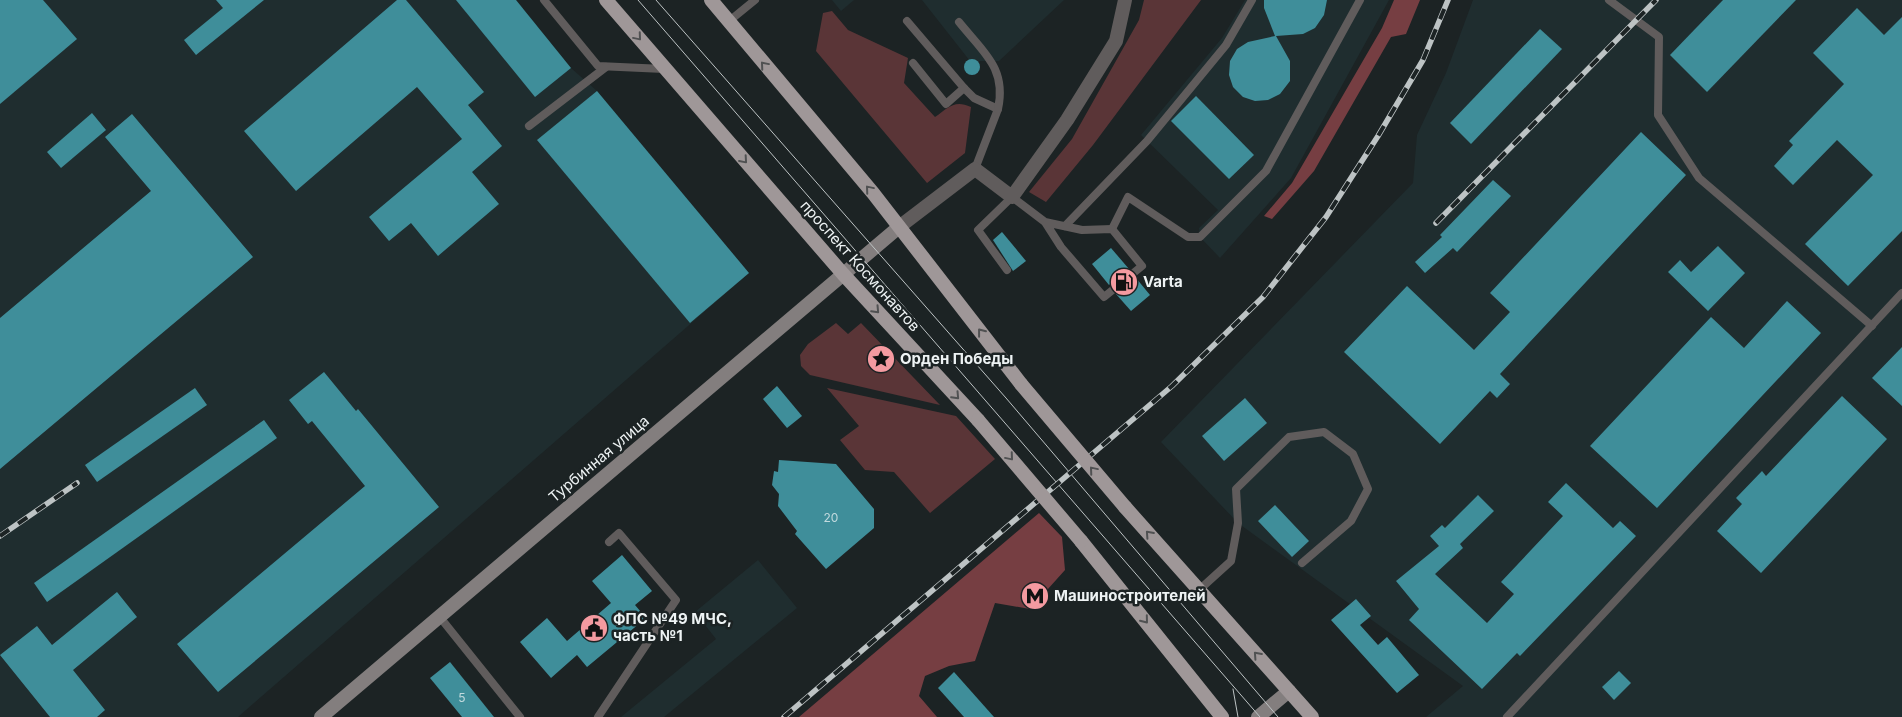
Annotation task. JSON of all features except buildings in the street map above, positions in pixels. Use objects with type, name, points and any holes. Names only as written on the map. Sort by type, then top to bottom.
[{"type":"main road","name":"проспект Космонавтов","points":[[606,0],[843,274],[978,420],[1081,541],[1222,717]]},
{"type":"main road","points":[[711,0],[899,227],[1022,384],[1125,507],[1312,717]]},
{"type":"main road","name":"Турбинная улица","points":[[320,717],[899,227]]},
{"type":"main road","points":[[1258,717],[1289,691]]},
{"type":"street","points":[[899,227],[975,169],[1012,197],[1067,120],[1116,41],[1125,0]]},
{"type":"lane","points":[[544,0],[598,66],[664,69]]},
{"type":"lane","points":[[728,22],[755,0]]},
{"type":"lane","points":[[1065,226],[1153,133],[1226,45],[1252,0]]},
{"type":"lane","points":[[1112,229],[1128,197],[1188,237],[1200,237],[1266,171],[1360,0]]},
{"type":"lane","points":[[1609,0],[1659,37],[1658,115],[1699,178],[1872,326]]},
{"type":"lane","points":[[907,21],[974,98],[998,109]]},
{"type":"lane","points":[[959,22],[998,69],[1002,92],[998,109],[975,169]]},
{"type":"lane","points":[[913,63],[946,104],[964,88]]},
{"type":"lane","points":[[529,126],[606,67]]},
{"type":"lane","points":[[1007,270],[978,230],[1012,197],[1045,222],[1061,247],[1104,298],[1142,266],[1112,229]]},
{"type":"lane","points":[[1045,222],[1082,230],[1112,229]]},
{"type":"lane","points":[[1507,717],[1902,293]]},
{"type":"lane","points":[[1199,590],[1231,561],[1238,523],[1236,489],[1289,437],[1324,432],[1353,454],[1368,490],[1351,522],[1302,563]]},
{"type":"lane","points":[[598,717],[676,600],[619,533],[609,542]]},
{"type":"lane","points":[[439,616],[520,717]]},
{"type":"shaded area","points":[[0,0],[516,0],[571,68],[597,91],[749,273],[238,717],[0,717]]},
{"type":"shaded area","points":[[832,0],[854,0],[841,11]]},
{"type":"shaded area","points":[[922,0],[1064,0],[999,61],[970,61]]},
{"type":"shaded area","points":[[1144,0],[1201,0],[1093,145],[1046,202],[1029,192],[1072,139],[1139,20]]},
{"type":"shaded area","points":[[1245,0],[1389,0],[1291,178],[1220,258],[1200,237],[1199,228],[1218,210],[1141,135],[1222,38]]},
{"type":"shaded area","points":[[1394,0],[1420,0],[1406,34],[1391,37],[1314,171],[1272,219],[1264,216],[1292,183],[1382,28]]},
{"type":"shaded area","points":[[1473,0],[1902,0],[1902,717],[1426,717],[1463,686],[1238,523],[1161,442],[1413,183],[1417,135],[1446,73]]},
{"type":"shaded area","points":[[832,11],[848,30],[908,58],[904,83],[935,117],[956,104],[971,107],[965,153],[927,183],[816,51],[823,13]]},
{"type":"shaded area","points":[[836,323],[848,334],[861,323],[940,405],[810,375],[801,366],[800,355],[808,344]]},
{"type":"shaded area","points":[[827,388],[956,416],[995,459],[930,513],[894,472],[865,470],[840,440],[859,426]]},
{"type":"shaded area","points":[[1039,513],[1062,537],[1065,570],[1030,609],[995,603],[975,661],[949,666],[925,676],[919,696],[937,717],[799,717]]},
{"type":"shaded area","points":[[758,560],[797,608],[664,717],[621,717],[716,639],[695,612]]},
{"type":"tram line","points":[[638,0],[1260,717]]},
{"type":"tram line","points":[[656,0],[1006,398],[1278,717]]},
{"type":"tram line","points":[[1233,689],[1238,717]]},
{"type":"railway","points":[[784,717],[1172,386],[1263,297],[1326,217],[1378,136],[1423,60],[1448,0]]},
{"type":"railway","points":[[1436,223],[1656,0]]},
{"type":"railway","points":[[0,536],[77,483]]},
{"type":"place","name":"Varta","points":[[1124,282]]},
{"type":"place","name":"Орден Победы","points":[[881,359]]},
{"type":"place","name":"Машиностроителей","points":[[1035,596]]},
{"type":"place","name":"ФПС №49 МЧС, часть №1","points":[[594,628]]}]
